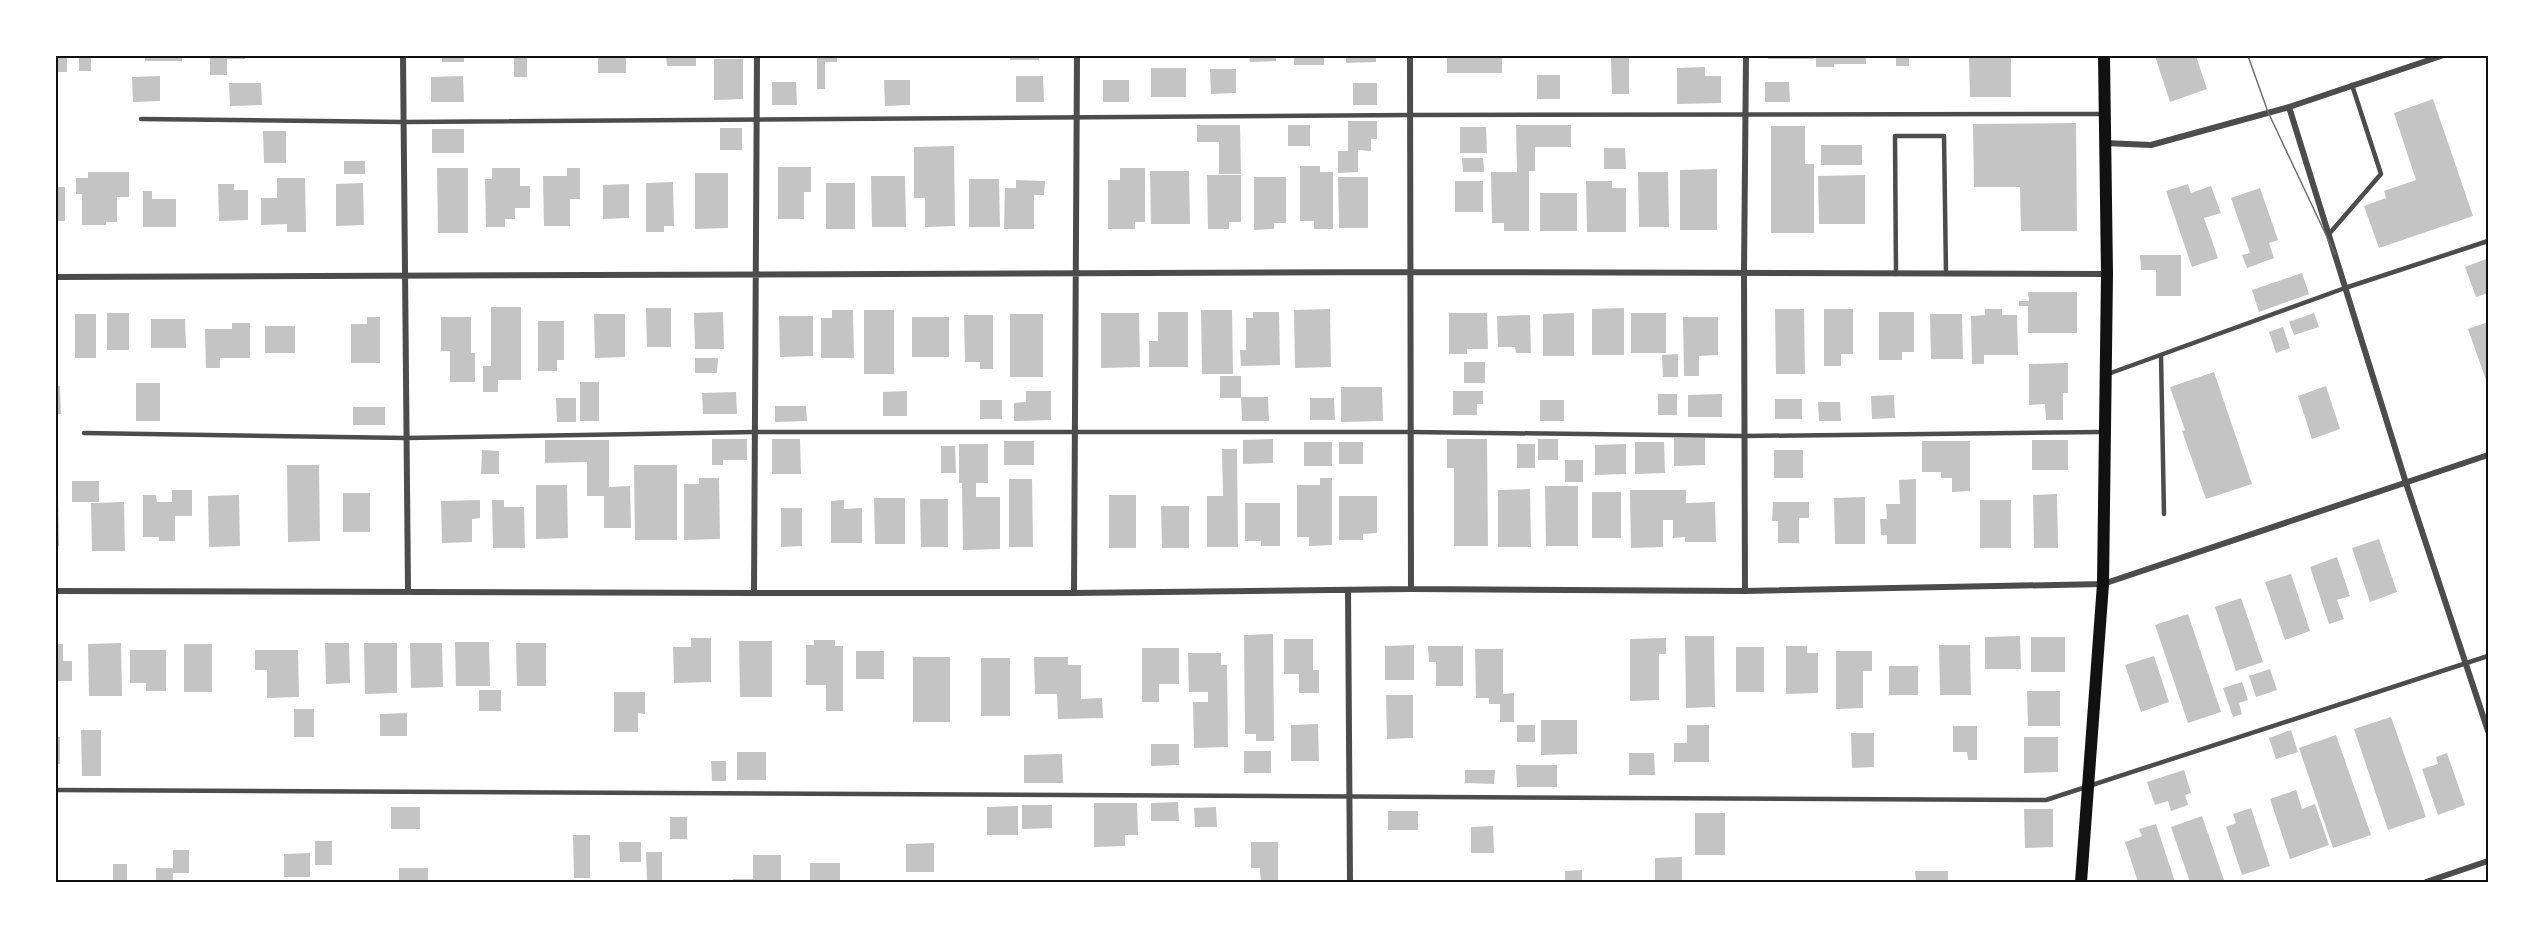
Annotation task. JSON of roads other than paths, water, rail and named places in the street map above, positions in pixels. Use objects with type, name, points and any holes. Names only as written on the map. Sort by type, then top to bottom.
[{"type":"main road","points":[[2081,882],[2103,584],[2107,274],[2104,56]]},
{"type":"street","points":[[403,56],[408,591]]},
{"type":"street","points":[[754,593],[757,56]]},
{"type":"street","points":[[1074,593],[1077,56]]},
{"type":"street","points":[[1410,56],[1411,589]]},
{"type":"street","points":[[1745,591],[1746,56]]},
{"type":"street","points":[[2104,143],[2151,145],[2289,106],[2441,56]]},
{"type":"street","points":[[2289,106],[2406,483],[2488,731]]},
{"type":"street","points":[[56,277],[1411,272],[2107,274]]},
{"type":"street","points":[[56,591],[1074,593],[1411,589],[1745,591],[2103,584],[2488,455]]},
{"type":"street","points":[[1348,590],[1350,882]]},
{"type":"street","points":[[2426,882],[2488,861]]},
{"type":"lane","points":[[2329,234],[2381,174],[2352,85]]},
{"type":"lane","points":[[141,119],[404,122],[1410,115],[2104,114]]},
{"type":"lane","points":[[1896,274],[1895,136],[1944,136],[1946,274]]},
{"type":"lane","points":[[2106,375],[2345,288],[2488,241]]},
{"type":"lane","points":[[2161,356],[2164,514]]},
{"type":"lane","points":[[84,433],[406,438],[755,432],[1411,432],[1744,436],[2105,432]]},
{"type":"lane","points":[[56,790],[2046,800],[2488,656]]},
{"type":"tram line","points":[[2248,56],[2268,112],[2335,254]]}]
